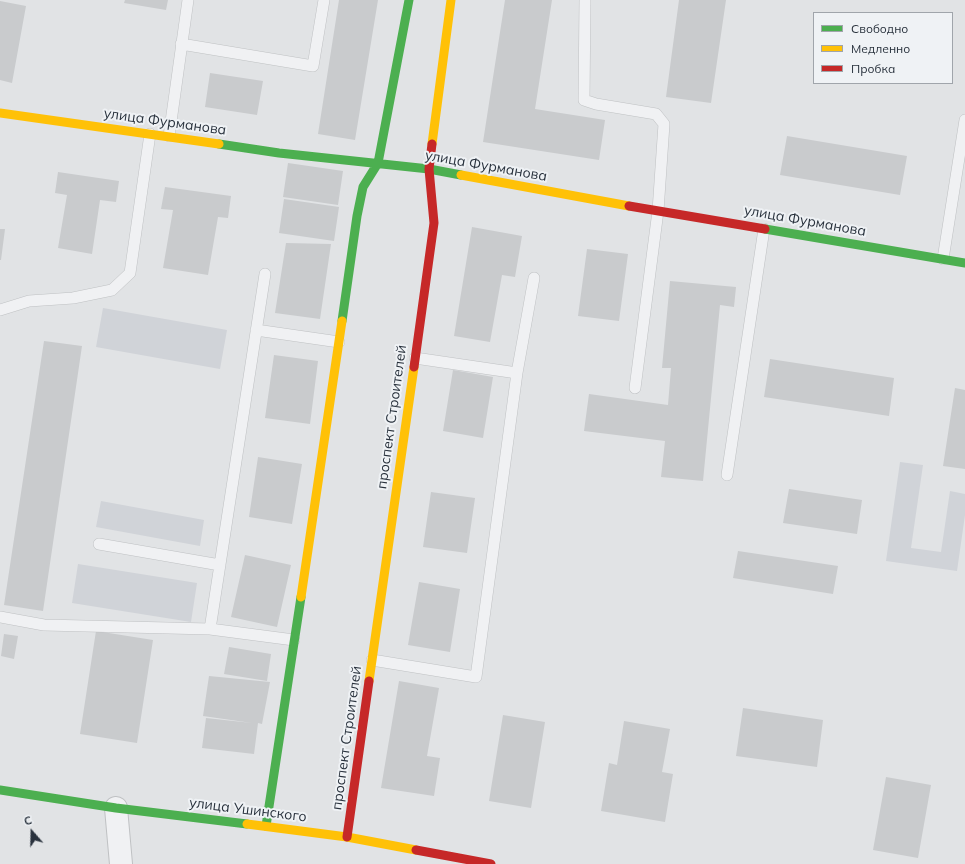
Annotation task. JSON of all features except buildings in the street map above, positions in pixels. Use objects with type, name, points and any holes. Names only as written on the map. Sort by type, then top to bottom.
[{"type":"street","points":[[266,826],[358,209],[363,187],[378,163],[409,0]]},
{"type":"street","name":"проспект Строителей","points":[[347,837],[434,223],[429,169],[451,0]]},
{"type":"street","name":"улица Фурманова","points":[[0,113],[169,136],[278,153],[350,162],[378,163],[429,169],[658,211],[965,263]]},
{"type":"street","name":"улица Ушинского","points":[[0,790],[116,808],[347,837],[486,864]]},
{"type":"street","points":[[116,808],[121,864]]},
{"type":"lane","points":[[169,136],[188,0]]},
{"type":"lane","points":[[181,44],[313,66],[324,0]]},
{"type":"lane","points":[[585,0],[584,100],[596,104],[656,114],[664,124],[658,211],[635,388]]},
{"type":"lane","points":[[943,259],[965,120]]},
{"type":"lane","points":[[0,310],[29,301],[73,298],[112,290],[130,274],[150,134]]},
{"type":"lane","points":[[727,475],[764,228]]},
{"type":"lane","points":[[210,629],[265,274]]},
{"type":"lane","points":[[372,660],[476,677],[517,373],[534,278]]},
{"type":"lane","points":[[256,330],[339,342]]},
{"type":"lane","points":[[415,358],[517,373]]},
{"type":"lane","points":[[99,544],[220,565]]},
{"type":"lane","points":[[0,617],[44,625],[210,629],[294,640]]},
{"type":"shaded area","points":[[103,308],[227,330],[220,369],[96,347]]},
{"type":"shaded area","points":[[900,462],[923,465],[911,548],[941,552],[950,491],[965,494],[965,515],[957,571],[886,561]]},
{"type":"shaded area","points":[[101,501],[204,520],[200,546],[96,527]]},
{"type":"shaded area","points":[[78,564],[197,583],[191,622],[72,603]]},
{"type":"traffic: fast","points":[[342,321],[357,216],[363,187],[378,163],[409,0]]},
{"type":"traffic: fast","points":[[219,144],[279,153],[429,169],[461,175]]},
{"type":"traffic: fast","points":[[765,229],[965,263]]},
{"type":"traffic: fast","points":[[266,826],[301,597]]},
{"type":"traffic: fast","points":[[0,790],[116,808],[247,824]]},
{"type":"traffic: slow","points":[[432,144],[451,0]]},
{"type":"traffic: slow","points":[[0,113],[219,144]]},
{"type":"traffic: slow","points":[[461,175],[629,206]]},
{"type":"traffic: slow","points":[[301,597],[342,321]]},
{"type":"traffic: slow","points":[[369,681],[414,367]]},
{"type":"traffic: slow","points":[[247,824],[347,837],[416,850]]},
{"type":"traffic: jam","points":[[414,367],[434,223],[429,169],[432,144]]},
{"type":"traffic: jam","points":[[629,206],[765,229]]},
{"type":"traffic: jam","points":[[347,837],[369,681]]},
{"type":"traffic: jam","points":[[416,850],[491,864]]}]
